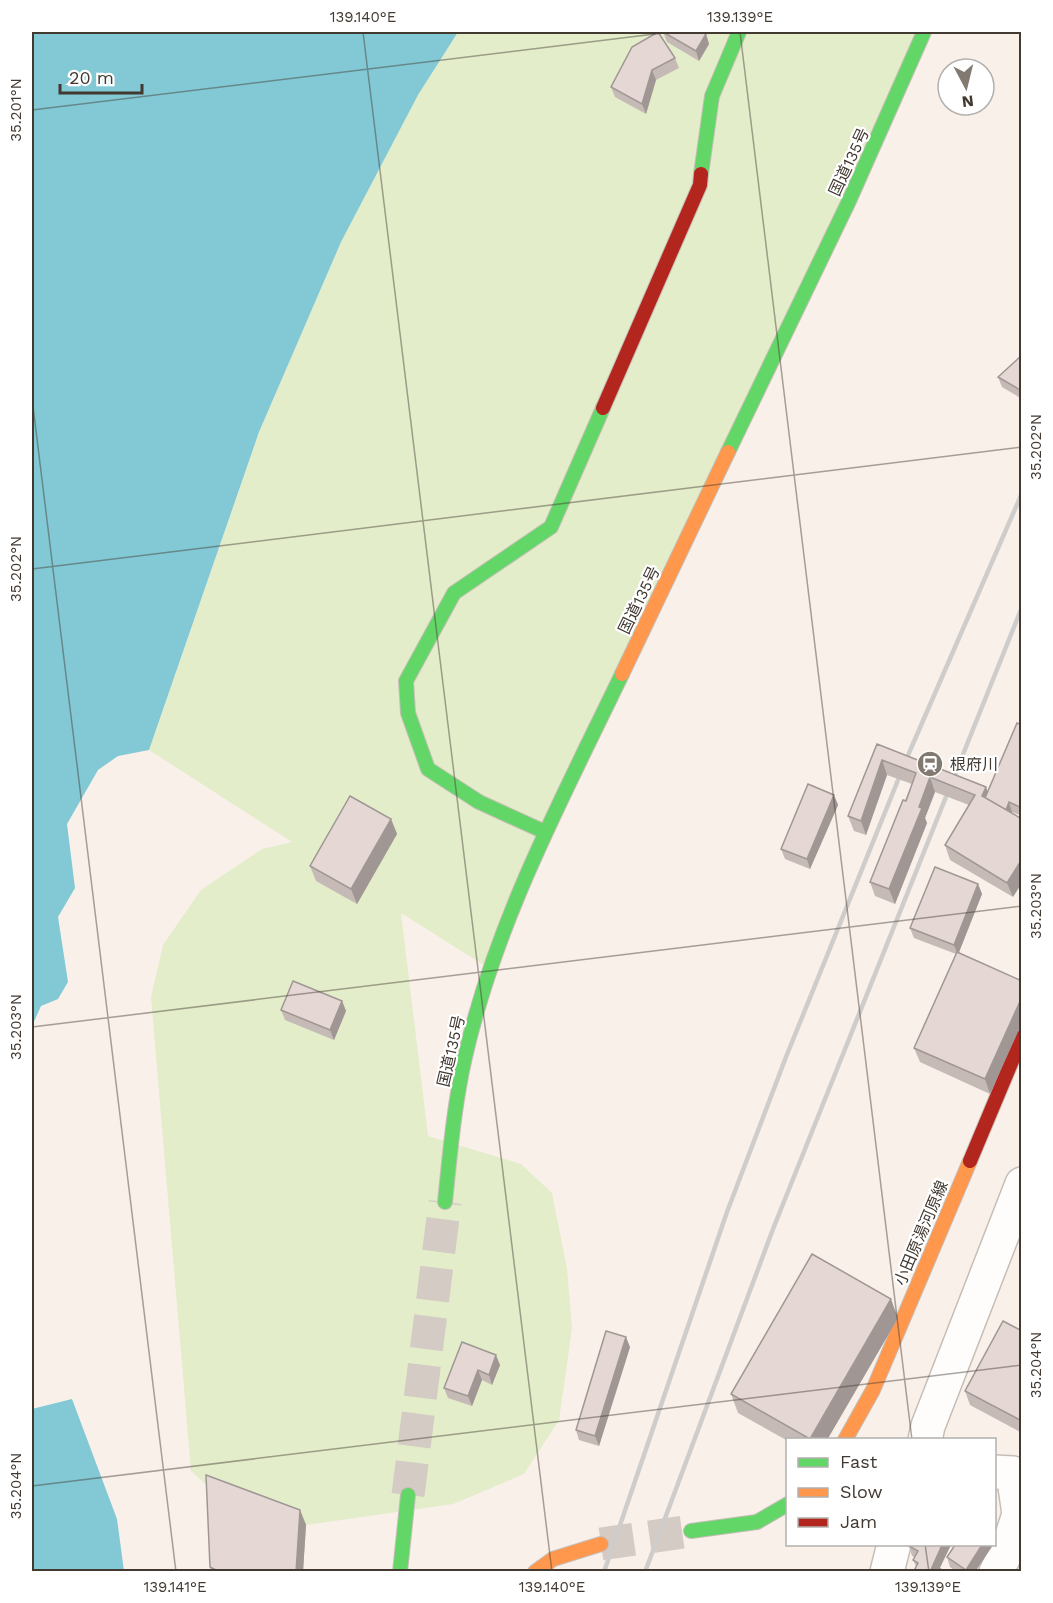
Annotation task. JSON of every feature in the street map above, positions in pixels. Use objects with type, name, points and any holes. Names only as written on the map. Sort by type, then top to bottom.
[{"type":"main road","points":[[545,832],[479,802],[428,769],[408,713],[406,681],[454,592],[551,526],[700,185],[712,96],[739,32]]},
{"type":"main road","name":"国道135号","points":[[445,1202],[453,1120],[473,1026],[503,932],[545,832],[849,201],[924,32]]},
{"type":"main road","name":"小田原湯河原線","points":[[846,1438],[873,1390],[1022,1036]]},
{"type":"main road","points":[[400,1572],[408,1495]]},
{"type":"main road","points":[[691,1531],[757,1522],[786,1505]]},
{"type":"main road","points":[[535,1572],[559,1556],[601,1544]]},
{"type":"street","points":[[925,1438],[928,1426],[1022,1184]]},
{"type":"street","points":[[996,1472],[1013,1473],[1019,1514],[1007,1551],[996,1572]]},
{"type":"street","points":[[886,1572],[894,1546]]},
{"type":"green space","points":[[458,32],[919,32],[490,969],[401,913],[428,1136],[521,1164],[552,1193],[567,1269],[572,1328],[559,1420],[524,1474],[453,1504],[306,1525],[244,1506],[211,1489],[191,1471],[151,997],[163,945],[201,890],[262,849],[292,842],[149,750],[259,432],[341,242],[418,95]]},
{"type":"water","points":[[32,32],[458,32],[418,95],[341,242],[259,432],[149,750],[118,756],[98,770],[67,824],[75,888],[58,917],[68,982],[58,999],[41,1006],[32,1026]]},
{"type":"water","points":[[72,1399],[117,1519],[124,1571],[32,1571],[32,1409]]},
{"type":"building","points":[[658,32],[675,58],[652,70],[642,104],[611,87],[632,47]]},
{"type":"building","points":[[663,32],[701,32],[706,34],[696,51]]},
{"type":"building","points":[[1022,356],[1022,391],[998,377]]},
{"type":"building","points":[[1017,723],[1022,725],[1022,808],[1009,802],[1006,810],[985,798]]},
{"type":"building","points":[[877,744],[986,787],[982,796],[1022,819],[1022,859],[1007,883],[945,845],[975,795],[930,777],[919,807],[922,808],[889,889],[870,882],[916,773],[882,760],[861,821],[848,816]]},
{"type":"building","points":[[808,784],[834,795],[807,859],[781,849]]},
{"type":"building","points":[[350,796],[391,819],[351,889],[310,866]]},
{"type":"building","points":[[935,867],[978,884],[954,945],[910,928]]},
{"type":"building","points":[[957,952],[1022,981],[1022,997],[985,1079],[914,1048]]},
{"type":"building","points":[[293,981],[342,1001],[330,1030],[281,1010]]},
{"type":"building","points":[[812,1254],[891,1299],[811,1438],[731,1394]]},
{"type":"building","points":[[1003,1321],[1022,1331],[1022,1421],[965,1391]]},
{"type":"building","points":[[606,1331],[626,1337],[595,1436],[576,1430]]},
{"type":"building","points":[[462,1342],[496,1355],[489,1375],[478,1370],[468,1396],[444,1388]]},
{"type":"building","points":[[206,1475],[300,1510],[296,1572],[220,1572],[210,1567]]},
{"type":"building","points":[[909,1546],[942,1546],[930,1572],[915,1569],[918,1563],[913,1560],[918,1551]]},
{"type":"building","points":[[954,1546],[981,1546],[966,1570],[947,1557]]},
{"type":"tunnel","points":[[408,1495],[445,1202]]},
{"type":"tunnel","points":[[601,1544],[691,1531]]},
{"type":"railway","points":[[604,1572],[727,1212],[786,1057],[909,753],[1022,493]]},
{"type":"railway","points":[[645,1572],[773,1229],[1022,607]]},
{"type":"traffic: fast","points":[[701,174],[712,96],[739,32]]},
{"type":"traffic: fast","points":[[728,452],[849,201],[924,32]]},
{"type":"traffic: fast","points":[[545,832],[479,802],[428,769],[408,713],[406,681],[454,593],[551,527],[603,408]]},
{"type":"traffic: fast","points":[[445,1202],[461,1075],[478,1007],[494,957],[512,909],[554,814],[622,674]]},
{"type":"traffic: fast","points":[[400,1572],[408,1495]]},
{"type":"traffic: fast","points":[[691,1531],[757,1522],[786,1505]]},
{"type":"traffic: slow","points":[[622,674],[728,452]]},
{"type":"traffic: slow","points":[[846,1438],[873,1390],[970,1161]]},
{"type":"traffic: slow","points":[[535,1572],[553,1559],[601,1544]]},
{"type":"traffic: jam","points":[[603,408],[700,185],[701,174]]},
{"type":"traffic: jam","points":[[970,1161],[1022,1037]]},
{"type":"place","name":"根府川","points":[[930,764]]}]
